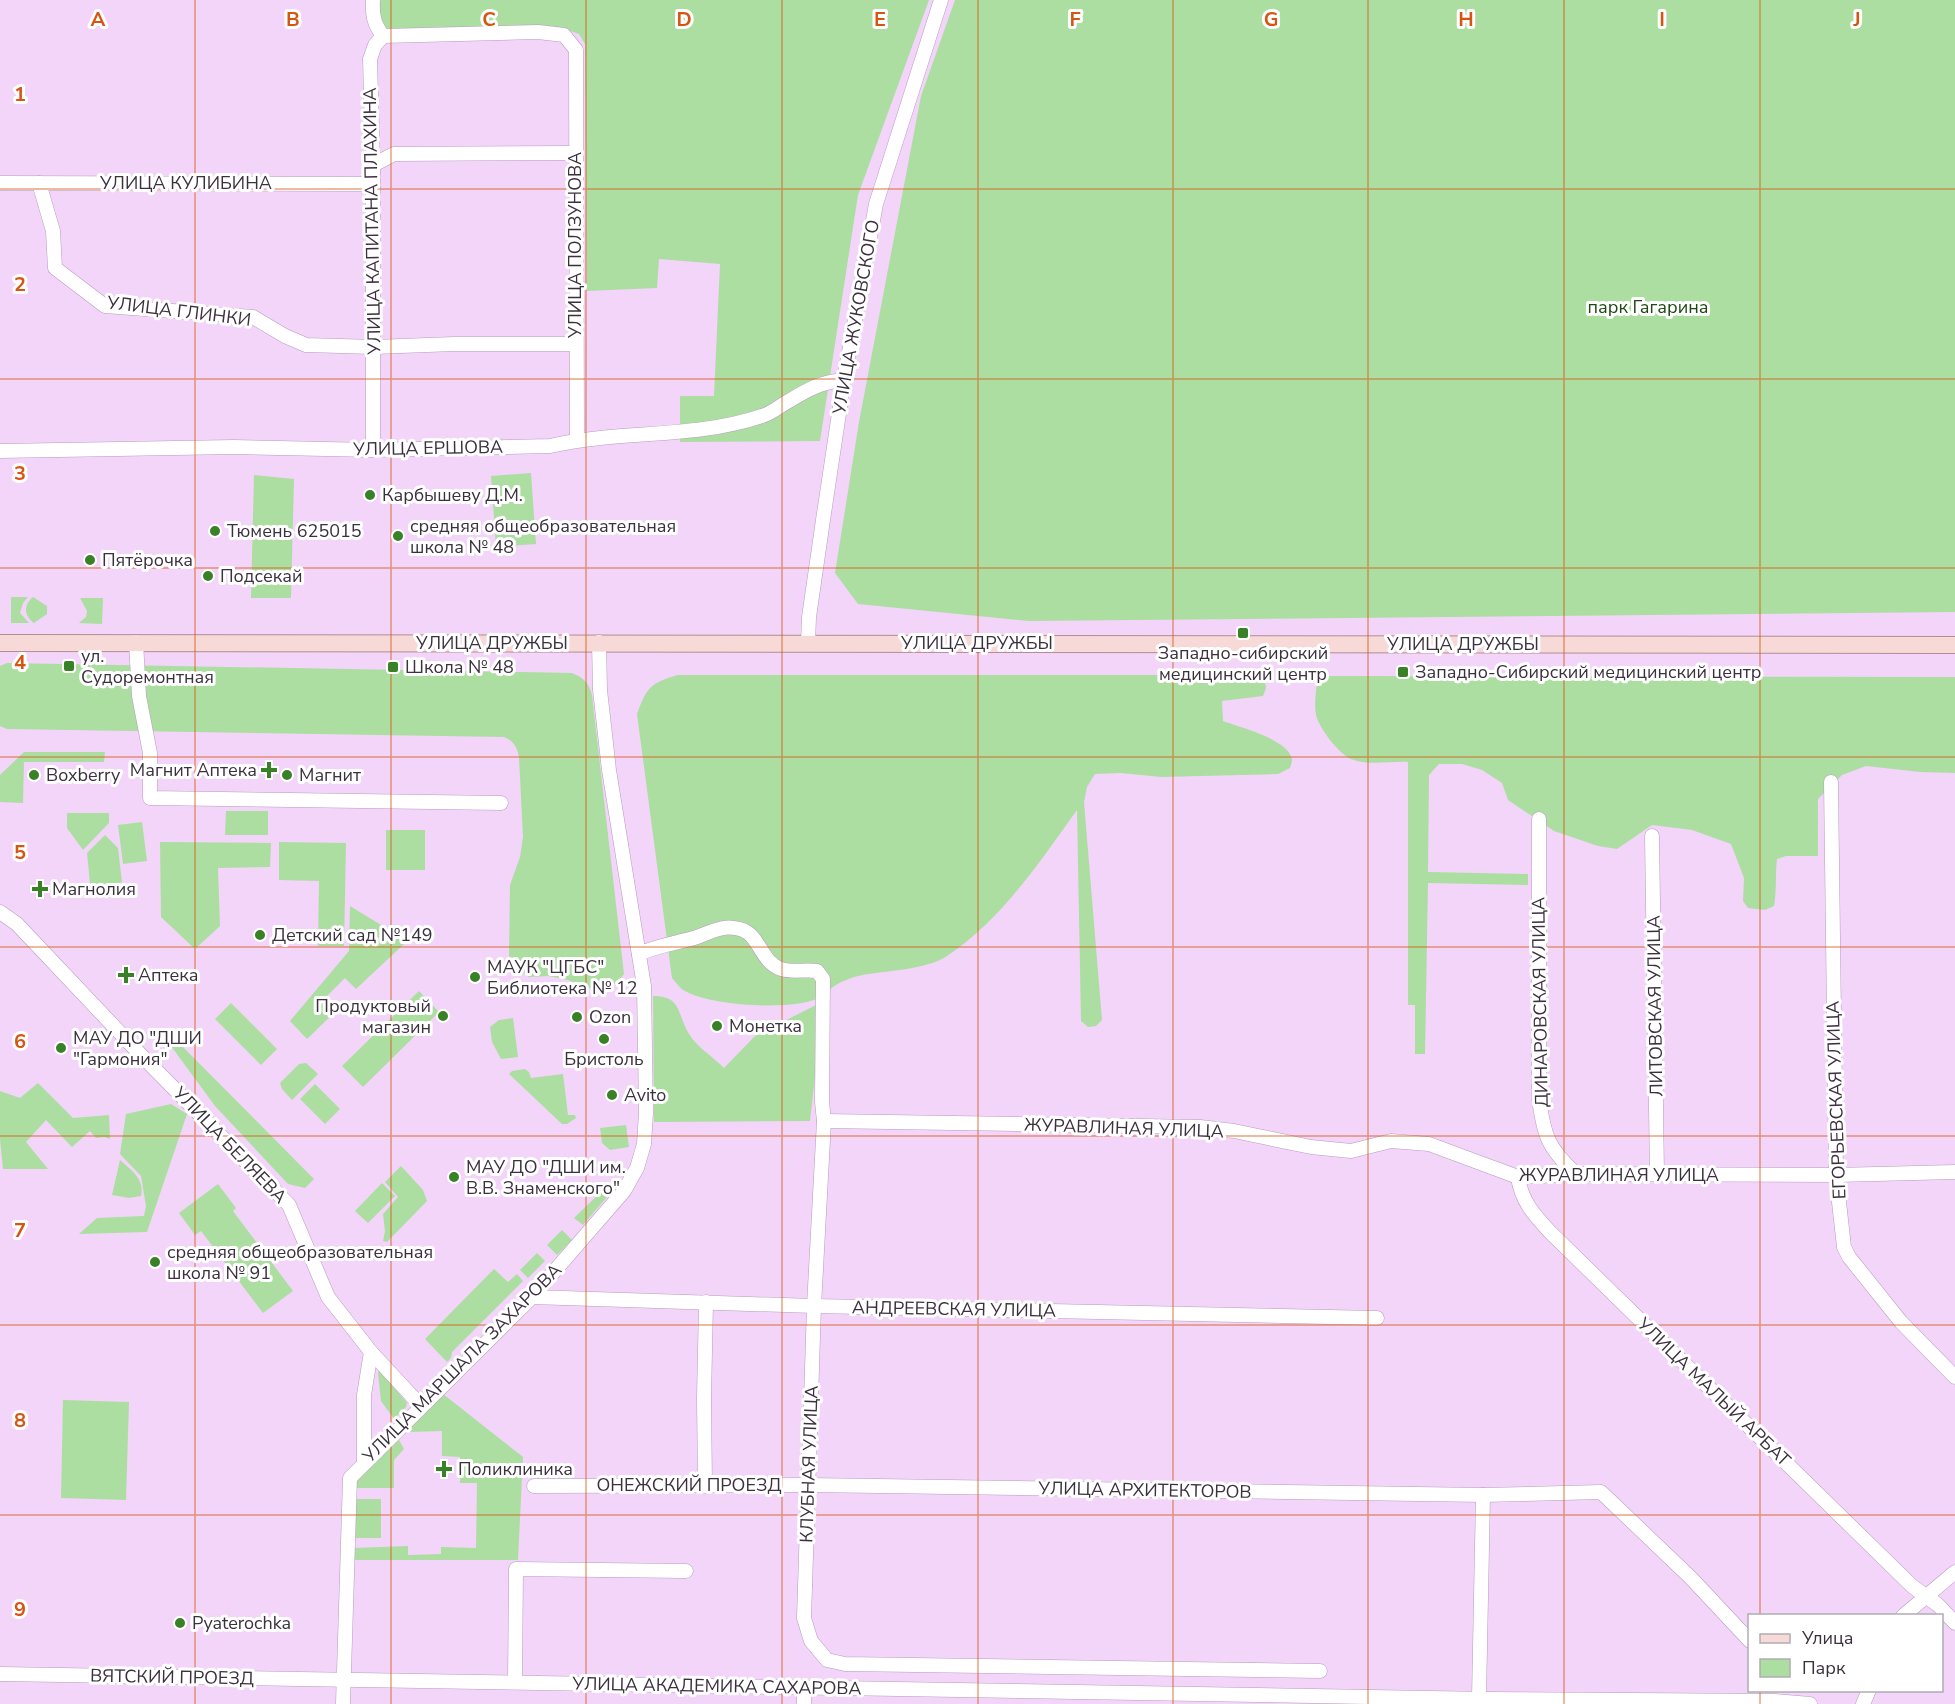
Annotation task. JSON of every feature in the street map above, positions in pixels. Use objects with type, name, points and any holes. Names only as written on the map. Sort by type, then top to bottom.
[{"type":"main road","name":"УЛИЦА ДРУЖБЫ","points":[[0,643],[1955,645]]},
{"type":"street","points":[[373,0],[372,13],[375,25],[383,36]]},
{"type":"street","name":"УЛИЦА ЖУКОВСКОГО","points":[[808,643],[810,605],[844,380],[876,204],[941,0]]},
{"type":"street","name":"УЛИЦА ПОЛЗУНОВА","points":[[383,36],[538,32],[564,35],[576,50],[577,440]]},
{"type":"street","name":"УЛИЦА КАПИТАНА ПЛАХИНА","points":[[373,450],[373,165],[370,59],[375,45],[383,36]]},
{"type":"street","points":[[373,165],[394,154],[576,153]]},
{"type":"street","name":"УЛИЦА КУЛИБИНА","points":[[0,183],[372,184]]},
{"type":"street","name":"УЛИЦА ГЛИНКИ","points":[[39,183],[53,231],[55,268],[105,306],[253,317],[285,336],[306,345],[374,347],[432,344],[575,344]]},
{"type":"street","name":"УЛИЦА ЕРШОВА","points":[[0,451],[234,447],[373,450],[550,446],[577,440],[647,435],[715,426],[764,416],[824,382],[844,380]]},
{"type":"street","points":[[136,642],[139,696],[150,753],[150,798],[501,803]]},
{"type":"street","name":"УЛИЦА МАРШАЛА ЗАХАРОВА","points":[[343,1704],[350,1478],[531,1297],[624,1191],[637,1168],[644,1144],[646,1113],[644,986],[609,770],[600,690],[599,642]]},
{"type":"street","name":"ЕГОРЬЕВСКАЯ УЛИЦА","points":[[1831,782],[1836,1175],[1844,1247],[1849,1257],[1902,1322],[1955,1377]]},
{"type":"street","name":"ДИНАРОВСКАЯ УЛИЦА","points":[[1539,819],[1539,1099],[1543,1127],[1549,1143],[1560,1159],[1576,1174]]},
{"type":"street","name":"ЛИТОВСКАЯ УЛИЦА","points":[[1652,836],[1657,1175]]},
{"type":"street","name":"УЛИЦА БЕЛЯЕВА","points":[[0,912],[17,924],[139,1053],[289,1205],[328,1298],[371,1352],[421,1406]]},
{"type":"street","name":"КЛУБНАЯ УЛИЦА","points":[[639,954],[652,948],[724,928],[742,929],[753,937],[768,960],[779,969],[793,972],[808,969],[818,971],[823,979],[822,1102],[824,1121],[814,1306],[804,1618],[811,1641],[827,1660],[857,1665],[1320,1671]]},
{"type":"street","name":"ЖУРАВЛИНАЯ УЛИЦА","points":[[824,1121],[1200,1127],[1234,1131],[1311,1147],[1351,1151],[1391,1142],[1430,1144],[1518,1177],[1576,1174],[1836,1175],[1955,1172]]},
{"type":"street","name":"УЛИЦА МАЛЫЙ АРБАТ","points":[[1518,1177],[1525,1201],[1533,1215],[1904,1578],[1926,1595],[1955,1623]]},
{"type":"street","name":"АНДРЕЕВСКАЯ УЛИЦА","points":[[531,1297],[814,1306],[1377,1318]]},
{"type":"street","points":[[705,1486],[706,1302]]},
{"type":"street","points":[[364,1462],[363,1395],[371,1352]]},
{"type":"street","name":"ОНЕЖСКИЙ ПРОЕЗД","points":[[534,1485],[808,1485]]},
{"type":"street","name":"УЛИЦА АРХИТЕКТОРОВ","points":[[808,1485],[1483,1495],[1601,1492],[1691,1578],[1748,1640]]},
{"type":"street","points":[[1479,1699],[1483,1495]]},
{"type":"street","points":[[515,1682],[516,1569],[686,1571]]},
{"type":"street","points":[[1905,1614],[1955,1572]]},
{"type":"street","name":"ВЯТСКИЙ ПРОЕЗД","points":[[0,1674],[343,1679]]},
{"type":"street","name":"УЛИЦА АКАДЕМИКА САХАРОВА","points":[[343,1679],[1479,1699],[1774,1696],[1810,1704]]},
{"type":"street","points":[[804,1687],[804,1704]]},
{"type":"green space","points":[[379,0],[929,0],[858,195],[820,441],[680,442],[680,396],[714,396],[720,264],[659,259],[657,288],[587,291],[585,44],[579,34],[568,30],[385,33],[379,25]]},
{"type":"green space","name":"парк Гагарина","points":[[955,0],[1955,0],[1955,612],[1029,621],[858,604],[835,573],[859,422],[921,96]]},
{"type":"green space","points":[[531,473],[536,544],[496,547],[491,476]]},
{"type":"green space","points":[[254,475],[294,479],[291,598],[251,598]]},
{"type":"green space","points":[[11,597],[28,597],[20,613],[29,623],[11,623]]},
{"type":"green space","points":[[33,597],[47,606],[47,614],[34,623],[28,617],[26,610]]},
{"type":"green space","points":[[80,598],[103,598],[102,624],[79,623],[86,617],[87,611]]},
{"type":"green space","points":[[7,663],[572,673],[576,675],[588,684],[592,695],[624,974],[617,983],[591,989],[568,980],[548,976],[529,977],[515,967],[509,956],[510,885],[520,857],[523,837],[519,757],[510,740],[504,737],[7,729],[0,726],[0,666]]},
{"type":"green space","points":[[678,675],[1243,675],[1264,678],[1266,688],[1263,696],[1222,701],[1223,721],[1251,730],[1282,745],[1289,752],[1292,761],[1290,768],[1278,774],[1161,777],[1121,773],[1095,774],[1087,787],[1084,802],[1102,1020],[1096,1026],[1088,1027],[1081,1021],[1077,810],[1034,870],[1002,908],[967,941],[947,956],[927,965],[852,978],[838,983],[824,995],[811,1001],[775,1005],[733,1003],[697,996],[683,990],[672,978],[637,714],[651,687]]},
{"type":"green space","points":[[1328,676],[1955,677],[1955,773],[1866,766],[1842,775],[1818,799],[1818,856],[1786,856],[1777,859],[1774,906],[1765,910],[1748,908],[1743,901],[1744,878],[1731,844],[1692,830],[1652,825],[1617,849],[1598,846],[1554,831],[1508,800],[1502,783],[1482,770],[1462,764],[1439,764],[1429,775],[1428,872],[1528,874],[1528,885],[1428,883],[1425,1054],[1415,1054],[1415,1005],[1408,1005],[1408,762],[1357,761],[1346,756],[1335,746],[1321,727],[1315,711],[1317,681]]},
{"type":"green space","points":[[24,752],[105,752],[104,762],[24,762],[23,803],[0,802],[0,775]]},
{"type":"green space","points":[[226,811],[268,811],[268,835],[225,835]]},
{"type":"green space","points":[[67,813],[109,813],[109,823],[83,850],[67,828]]},
{"type":"green space","points":[[142,822],[147,861],[123,864],[118,825]]},
{"type":"green space","points":[[386,830],[425,830],[425,870],[386,870]]},
{"type":"green space","points":[[105,835],[118,848],[122,882],[91,894],[87,853]]},
{"type":"green space","points":[[160,842],[271,843],[270,867],[218,868],[220,926],[195,949],[161,917]]},
{"type":"green space","points":[[279,842],[346,843],[344,946],[318,946],[319,881],[279,880]]},
{"type":"green space","points":[[350,906],[404,939],[404,944],[356,989],[345,978],[327,996],[338,1009],[307,1039],[290,1021],[349,951]]},
{"type":"green space","points":[[419,991],[439,1012],[363,1087],[342,1066]]},
{"type":"green space","points":[[653,996],[669,999],[674,1003],[692,1038],[724,1068],[755,1036],[816,1005],[815,1076],[810,1121],[654,1122]]},
{"type":"green space","points":[[231,1003],[277,1049],[261,1065],[215,1019]]},
{"type":"green space","points":[[513,1018],[518,1057],[501,1059],[492,1042],[490,1027],[499,1020]]},
{"type":"green space","points":[[172,1036],[314,1179],[305,1188],[288,1184],[215,1106],[168,1042]]},
{"type":"green space","points":[[306,1063],[318,1074],[292,1100],[282,1089],[280,1083],[299,1064]]},
{"type":"green space","points":[[525,1069],[531,1078],[563,1074],[568,1115],[575,1115],[576,1118],[567,1124],[562,1124],[509,1074],[512,1071]]},
{"type":"green space","points":[[38,1083],[73,1118],[109,1115],[110,1139],[96,1138],[90,1131],[72,1147],[46,1120],[26,1142],[48,1169],[3,1169],[0,1139],[0,1091],[20,1098]]},
{"type":"green space","points":[[315,1084],[340,1109],[325,1124],[300,1099]]},
{"type":"green space","points":[[171,1104],[187,1114],[147,1232],[79,1234],[97,1218],[144,1216],[146,1206],[141,1176],[120,1154],[126,1114]]},
{"type":"green space","points":[[626,1125],[629,1147],[610,1150],[602,1143],[600,1128]]},
{"type":"green space","points":[[120,1160],[133,1171],[139,1180],[141,1196],[129,1198],[112,1195]]},
{"type":"green space","points":[[401,1166],[423,1190],[427,1201],[387,1242],[383,1241],[385,1231],[383,1214],[398,1197],[385,1182]]},
{"type":"green space","points":[[382,1183],[395,1196],[368,1223],[355,1211]]},
{"type":"green space","points":[[218,1184],[236,1208],[233,1211],[293,1291],[263,1313],[201,1231],[195,1235],[179,1213]]},
{"type":"green space","points":[[607,1186],[611,1187],[612,1191],[583,1225],[574,1218]]},
{"type":"green space","points":[[562,1230],[572,1240],[557,1255],[547,1245]]},
{"type":"green space","points":[[537,1253],[545,1261],[528,1278],[520,1270]]},
{"type":"green space","points":[[494,1269],[508,1282],[517,1274],[523,1281],[452,1352],[447,1362],[425,1339]]},
{"type":"green space","points":[[379,1370],[407,1403],[394,1419],[381,1401]]},
{"type":"green space","points":[[443,1394],[523,1457],[518,1560],[352,1560],[353,1548],[408,1546],[408,1555],[441,1554],[441,1547],[476,1548],[477,1483],[460,1483],[460,1457],[442,1456],[442,1431],[410,1432],[407,1429]]},
{"type":"green space","points":[[63,1400],[129,1402],[126,1500],[61,1498]]},
{"type":"green space","points":[[399,1440],[404,1449],[394,1460],[394,1488],[356,1488],[356,1481]]},
{"type":"green space","points":[[353,1499],[381,1499],[381,1538],[353,1538]]},
{"type":"place","name":"Карбышеву Д.М.","points":[[370,495]]},
{"type":"place","name":"Тюмень 625015","points":[[215,531]]},
{"type":"place","name":"средняя общеобразовательная школа № 48","points":[[398,536]]},
{"type":"place","name":"Пятёрочка","points":[[90,560]]},
{"type":"place","name":"Подсекай","points":[[208,576]]},
{"type":"place","name":"Западно-сибирский медицинский центр","points":[[1243,633]]},
{"type":"place","name":"ул. Судоремонтная","points":[[69,666]]},
{"type":"place","name":"Школа № 48","points":[[393,667]]},
{"type":"place","name":"Западно-Сибирский медицинский центр","points":[[1403,672]]},
{"type":"place","name":"Магнит Аптека","points":[[269,770]]},
{"type":"place","name":"Boxberry","points":[[34,775]]},
{"type":"place","name":"Магнит","points":[[287,775]]},
{"type":"place","name":"Магнолия","points":[[40,889]]},
{"type":"place","name":"Детский сад №149","points":[[260,935]]},
{"type":"place","name":"Аптека","points":[[126,975]]},
{"type":"place","name":"МАУК \"ЦГБС\" Библиотека № 12","points":[[475,977]]},
{"type":"place","name":"Продуктовый магазин","points":[[443,1016]]},
{"type":"place","name":"Ozon","points":[[577,1017]]},
{"type":"place","name":"Монетка","points":[[717,1026]]},
{"type":"place","name":"Бристоль","points":[[604,1039]]},
{"type":"place","name":"МАУ ДО \"ДШИ \"Гармония\"","points":[[61,1048]]},
{"type":"place","name":"Avito","points":[[612,1095]]},
{"type":"place","name":"МАУ ДО \"ДШИ им. В.В. Знаменского\"","points":[[454,1177]]},
{"type":"place","name":"средняя общеобразовательная школа № 91","points":[[155,1262]]},
{"type":"place","name":"Поликлиника","points":[[444,1469]]},
{"type":"place","name":"Pyaterochka","points":[[180,1623]]}]
